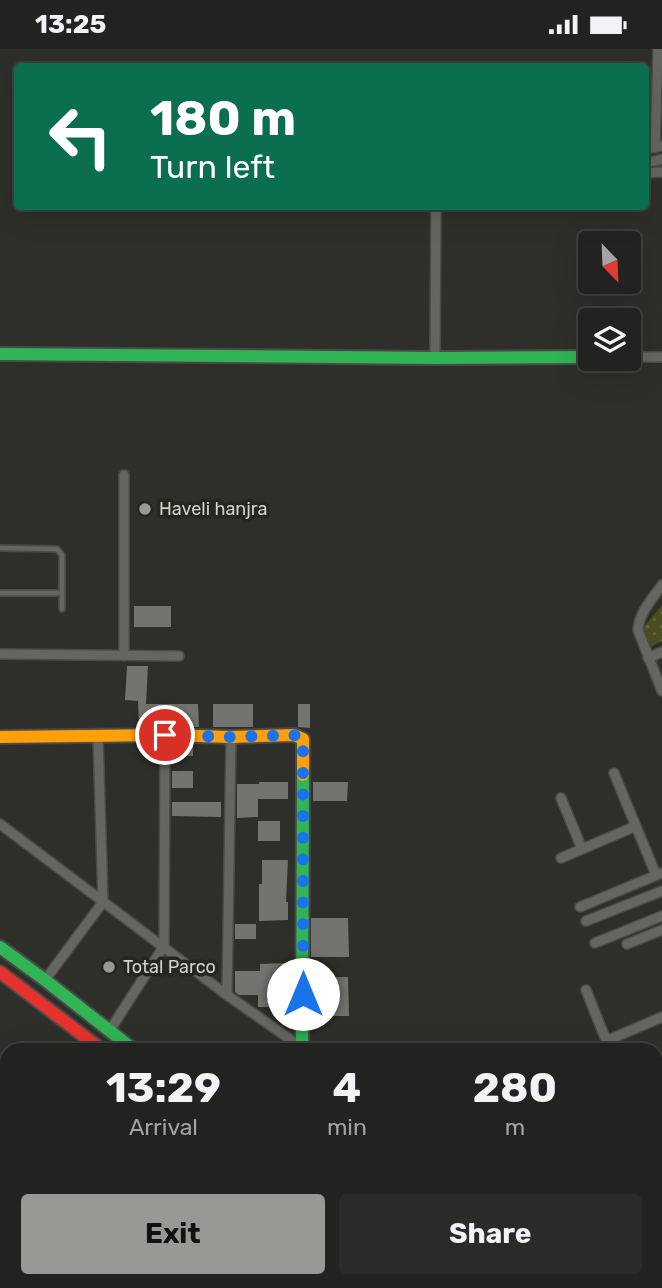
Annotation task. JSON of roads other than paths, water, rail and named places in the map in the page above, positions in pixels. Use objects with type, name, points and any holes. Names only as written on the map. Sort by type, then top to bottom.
[{"type":"street","points":[[654,147],[658,49]]},
{"type":"street","points":[[436,210],[436,358]]},
{"type":"street","points":[[0,354],[578,357]]},
{"type":"street","points":[[641,357],[662,356]]},
{"type":"street","points":[[124,475],[124,656]]},
{"type":"street","points":[[662,585],[643,611],[638,631],[662,691]]},
{"type":"street","points":[[648,658],[662,652]]},
{"type":"street","points":[[0,654],[179,656]]},
{"type":"street","points":[[110,1030],[164,946],[165,735]]},
{"type":"street","points":[[0,737],[294,735],[303,739],[304,1043]]},
{"type":"street","points":[[45,980],[103,902],[98,737]]},
{"type":"street","points":[[227,995],[231,737]]},
{"type":"street","points":[[580,907],[659,874],[614,773]]},
{"type":"street","points":[[561,798],[582,849]]},
{"type":"street","points":[[0,824],[227,995],[295,1043]]},
{"type":"street","points":[[561,858],[636,827]]},
{"type":"street","points":[[586,921],[662,891]]},
{"type":"street","points":[[595,943],[662,916]]},
{"type":"street","points":[[627,944],[662,930]]},
{"type":"street","points":[[0,947],[126,1043]]},
{"type":"street","points":[[0,972],[93,1043]]},
{"type":"street","points":[[586,990],[607,1043]]},
{"type":"street","points":[[612,1043],[662,1017]]},
{"type":"lane","points":[[0,548],[60,550],[62,608]]},
{"type":"lane","points":[[0,593],[61,593]]},
{"type":"place","name":"Haveli hanjra","points":[[145,509]]},
{"type":"place","name":"Total Parco","points":[[109,967]]}]
